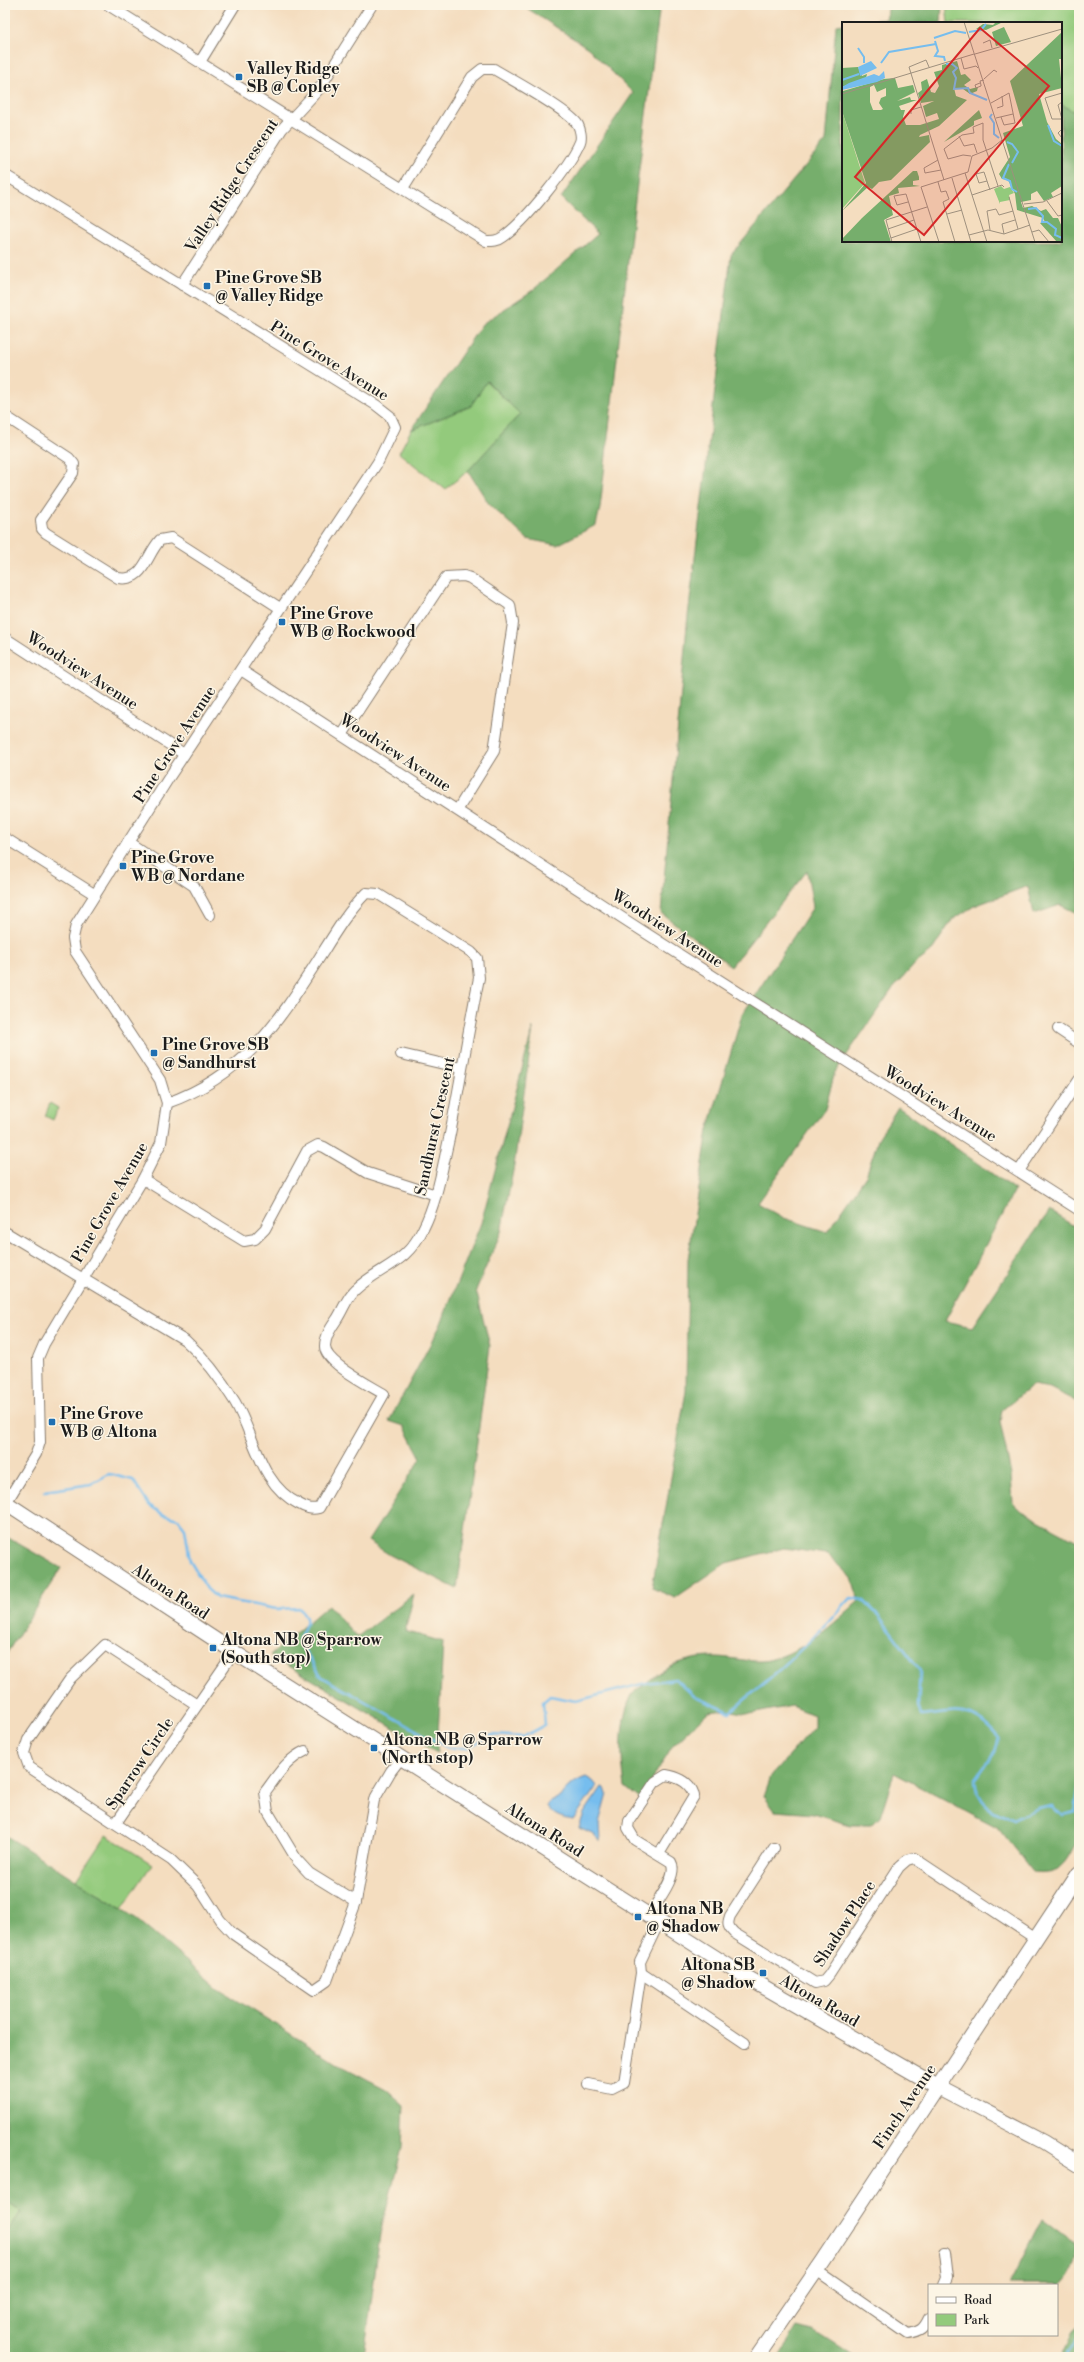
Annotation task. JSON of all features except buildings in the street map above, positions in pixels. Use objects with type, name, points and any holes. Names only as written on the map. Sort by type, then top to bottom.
[{"type":"main road","name":"Altona Road","points":[[6,1503],[234,1652],[743,1975],[938,2087],[1044,2142],[1079,2164]]},
{"type":"main road","name":"Finch Avenue","points":[[757,2357],[1079,1873]]},
{"type":"street","name":"Valley Ridge Crescent","points":[[108,5],[291,121],[282,129],[182,285]]},
{"type":"street","points":[[200,62],[235,5]]},
{"type":"street","points":[[372,5],[319,89],[291,121],[403,188],[486,241],[494,242],[504,237],[540,200],[581,141],[580,132],[573,118],[494,70],[482,69],[472,77],[403,188]]},
{"type":"street","name":"Pine Grove Avenue","points":[[5,175],[376,405],[390,416],[395,427],[378,462],[184,754],[94,894],[73,933],[75,951],[160,1080],[167,1103],[161,1143],[143,1179],[52,1329],[38,1358],[40,1442],[36,1454],[6,1503]]},
{"type":"street","points":[[5,416],[69,458],[74,464],[73,473],[41,520],[42,529],[46,533],[118,578],[128,580],[137,576],[160,540],[171,538],[280,608]]},
{"type":"street","points":[[342,735],[446,577],[464,576],[470,578],[510,605],[513,623],[494,751],[458,809]]},
{"type":"street","name":"Woodview Avenue","points":[[5,638],[184,754]]},
{"type":"street","name":"Woodview Avenue","points":[[241,670],[458,809],[641,930],[1079,1210]]},
{"type":"street","points":[[5,838],[94,894]]},
{"type":"street","points":[[128,842],[194,886],[210,915]]},
{"type":"street","name":"Sandhurst Crescent","points":[[82,1278],[185,1340],[204,1358],[236,1404],[269,1477],[283,1493],[297,1503],[311,1510],[319,1508],[384,1394],[344,1370],[327,1353],[324,1346],[327,1336],[353,1292],[362,1284],[399,1261],[413,1246],[423,1229],[436,1195],[478,978],[477,958],[471,952],[378,894],[366,893],[350,910],[283,1014],[256,1047],[220,1076],[167,1103]]},
{"type":"street","points":[[1058,1029],[1079,1043]]},
{"type":"street","points":[[401,1054],[461,1068]]},
{"type":"street","points":[[1019,1171],[1079,1080]]},
{"type":"street","points":[[143,1179],[244,1241],[255,1239],[265,1229],[307,1151],[318,1145],[368,1173],[436,1195]]},
{"type":"street","points":[[5,1232],[82,1278]]},
{"type":"street","points":[[116,1823],[29,1767],[25,1760],[24,1752],[28,1740],[70,1680],[105,1646],[197,1705]]},
{"type":"street","name":"Sparrow Circle","points":[[234,1652],[116,1823],[171,1860],[185,1872],[198,1886],[220,1920],[234,1934],[314,1990],[327,1981],[356,1902],[374,1800],[391,1770],[401,1758]]},
{"type":"street","points":[[305,1751],[293,1757],[280,1771],[265,1792],[268,1812],[297,1860],[308,1873],[356,1902]]},
{"type":"street","points":[[588,2084],[612,2089],[624,2083],[641,1973],[640,1962],[654,1919],[674,1870],[671,1862],[635,1840],[628,1828],[629,1821],[655,1782],[666,1775],[675,1777],[686,1783],[692,1789],[694,1796],[659,1854]]},
{"type":"street","name":"Shadow Place","points":[[774,1848],[727,1922],[734,1933],[815,1983],[824,1981],[899,1867],[907,1860],[914,1858],[1036,1939]]},
{"type":"street","points":[[641,1973],[745,2043]]},
{"type":"street","points":[[945,2252],[948,2278],[945,2284]]},
{"type":"street","points":[[816,2270],[908,2334],[919,2332],[925,2327],[928,2320]]},
{"type":"green space","points":[[522,5],[660,5],[634,208],[600,508],[596,525],[557,545],[527,539],[489,504],[468,471],[520,414],[487,381],[471,406],[411,430],[482,324],[533,290],[598,234],[561,198],[633,93],[588,48]]},
{"type":"green space","points":[[889,5],[942,5],[941,22],[860,22],[886,19]]},
{"type":"green space","points":[[946,5],[1079,5],[1079,115],[1062,105],[1062,22],[948,22]]},
{"type":"green space","points":[[842,24],[842,242],[1062,242],[1062,105],[1079,115],[1079,914],[1060,905],[1034,914],[1028,886],[974,906],[952,920],[931,952],[915,964],[891,991],[835,1072],[825,1109],[758,1203],[784,1218],[827,1232],[866,1176],[879,1137],[898,1107],[1015,1190],[945,1321],[972,1327],[1049,1211],[1079,1229],[1079,1403],[1050,1388],[1033,1385],[1002,1410],[1000,1421],[1011,1475],[1013,1503],[1021,1511],[1079,1542],[1079,1839],[1071,1855],[1062,1866],[1051,1871],[1043,1872],[1033,1872],[997,1827],[894,1773],[880,1817],[872,1825],[851,1825],[814,1814],[775,1811],[764,1796],[771,1776],[814,1727],[814,1715],[792,1706],[750,1714],[726,1710],[708,1712],[673,1745],[640,1799],[625,1787],[622,1752],[624,1717],[633,1693],[639,1688],[661,1672],[684,1661],[718,1657],[749,1661],[763,1661],[782,1656],[806,1644],[839,1619],[859,1601],[852,1578],[826,1554],[784,1548],[726,1563],[675,1598],[652,1588],[686,1391],[688,1259],[708,1130],[742,1015],[813,907],[807,871],[731,966],[661,913],[687,625],[731,255],[826,141],[836,25]]},
{"type":"green space","points":[[486,381],[520,414],[468,471],[445,489],[399,453],[411,430],[471,406]]},
{"type":"green space","points":[[533,1028],[514,1166],[501,1232],[476,1290],[490,1346],[457,1589],[390,1555],[368,1541],[421,1458],[404,1426],[389,1421],[440,1326],[481,1223]]},
{"type":"green space","points":[[50,1103],[58,1108],[53,1120],[45,1116]]},
{"type":"green space","points":[[5,1536],[61,1568],[5,1656]]},
{"type":"green space","points":[[414,1594],[405,1631],[443,1642],[437,1753],[270,1655],[328,1605],[357,1637]]},
{"type":"green space","points":[[5,1835],[137,1919],[219,1989],[340,2065],[386,2089],[404,2105],[402,2148],[380,2234],[364,2357],[5,2357],[5,2235],[21,2212],[5,2201]]},
{"type":"green space","points":[[106,1835],[152,1864],[122,1909],[76,1880]]},
{"type":"green space","points":[[5,2201],[21,2212],[5,2235]]},
{"type":"green space","points":[[1042,2219],[1075,2244],[1076,2256],[1073,2269],[1066,2281],[1058,2288],[1058,2284],[1010,2284]]},
{"type":"green space","points":[[1079,2326],[1079,2357],[1061,2357],[1073,2331]]},
{"type":"green space","points":[[797,2327],[813,2331],[854,2357],[778,2357]]},
{"type":"water","points":[[586,1777],[593,1781],[597,1786],[573,1820],[566,1819],[551,1812],[547,1806],[550,1801],[560,1797],[571,1785]]},
{"type":"water","points":[[602,1787],[605,1788],[607,1794],[599,1823],[600,1841],[592,1834],[579,1828],[584,1813]]},
{"type":"waterway","points":[[45,1491],[91,1484],[109,1474],[133,1480],[149,1505],[164,1515],[178,1519],[185,1528],[190,1561],[207,1589],[217,1598],[277,1609],[299,1608],[303,1612],[306,1619],[305,1626],[299,1639],[302,1647],[322,1677],[448,1748],[467,1748],[492,1735],[523,1737],[545,1725],[543,1702],[550,1696],[576,1701],[646,1683],[676,1679],[695,1697],[730,1712],[793,1658],[850,1598],[863,1600],[879,1616],[920,1670],[918,1706],[921,1716],[946,1713],[964,1713],[972,1715],[989,1727],[999,1738],[995,1752],[975,1780],[979,1796],[987,1806],[999,1814],[1014,1820],[1037,1808],[1052,1805],[1062,1815],[1075,1812],[1079,1787]]},
{"type":"waterway","points":[[1068,2357],[1068,2352],[1079,2337]]},
{"type":"place","name":"Valley Ridge SB @ Copley","points":[[239,77]]},
{"type":"place","name":"Pine Grove SB @ Valley Ridge","points":[[207,286]]},
{"type":"place","name":"Pine Grove WB @ Rockwood","points":[[282,622]]},
{"type":"place","name":"Pine Grove WB @ Nordane","points":[[123,866]]},
{"type":"place","name":"Pine Grove SB @ Sandhurst","points":[[154,1053]]},
{"type":"place","name":"Pine Grove WB @ Altona","points":[[52,1422]]},
{"type":"place","name":"Altona NB @ Sparrow (South stop)","points":[[213,1648]]},
{"type":"place","name":"Altona NB @ Sparrow (North stop)","points":[[374,1748]]},
{"type":"place","name":"Altona NB @ Shadow","points":[[638,1917]]},
{"type":"place","name":"Altona SB @ Shadow","points":[[763,1973]]}]
